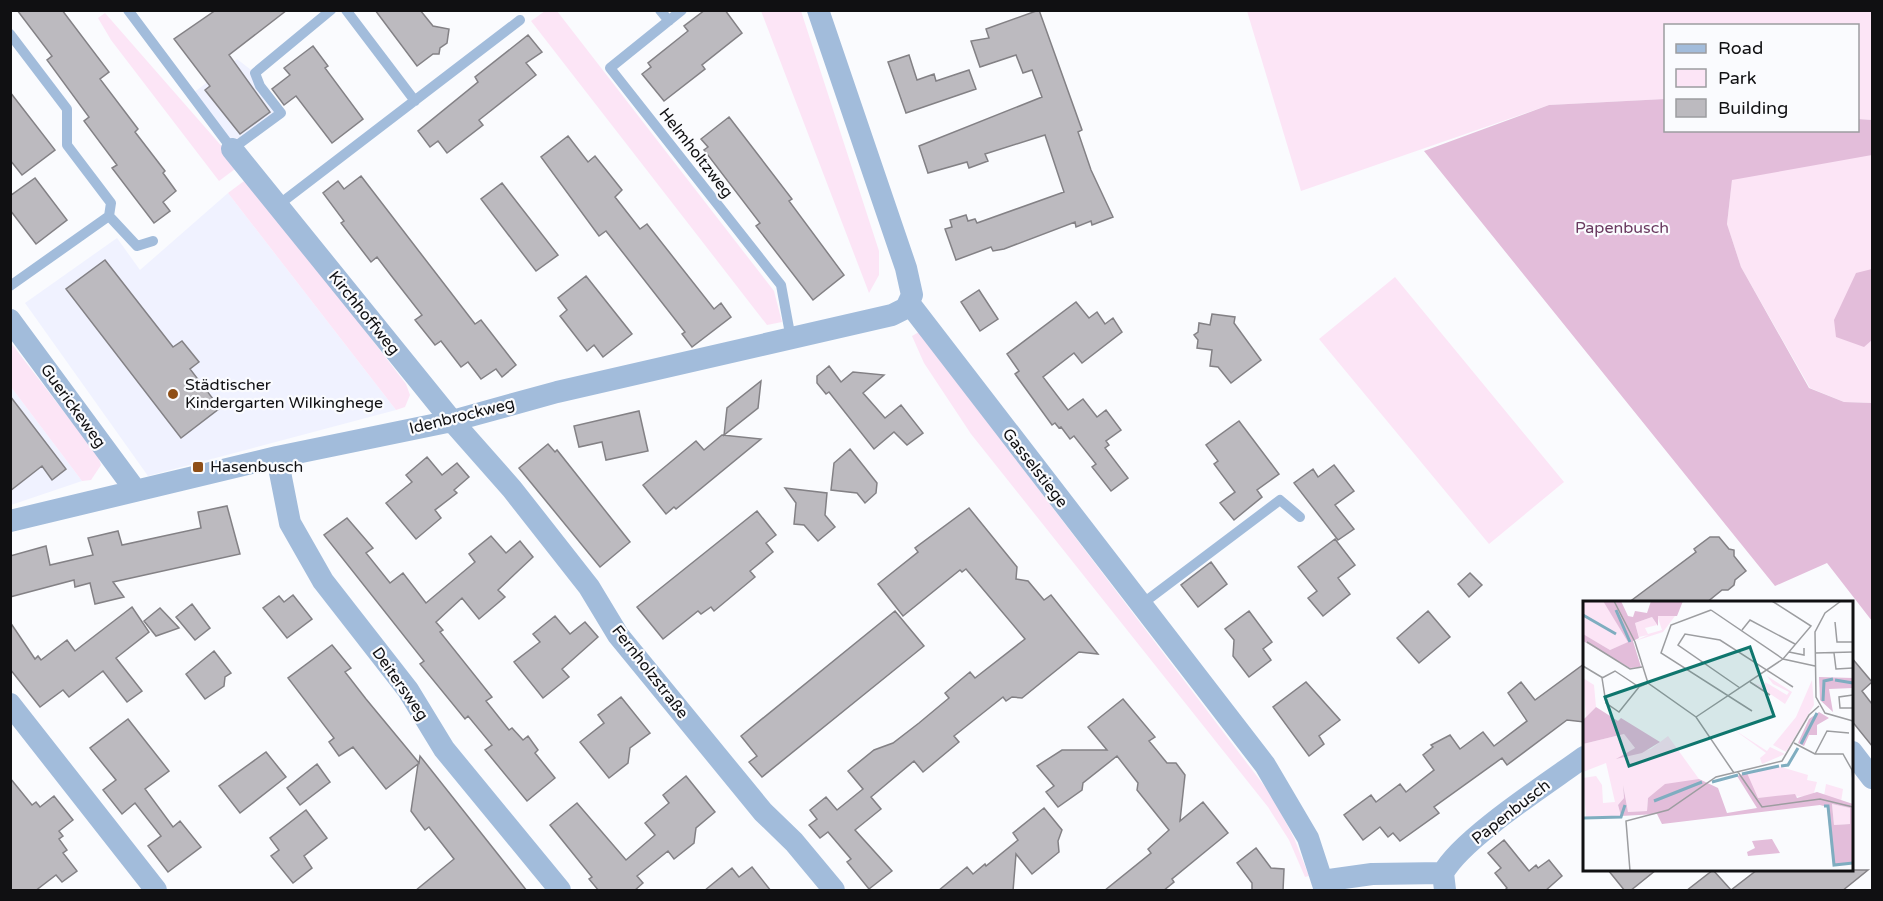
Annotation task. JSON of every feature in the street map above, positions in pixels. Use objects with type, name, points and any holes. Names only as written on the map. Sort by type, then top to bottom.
[{"type":"street","points":[[818,10],[906,268],[912,295],[909,303]]},
{"type":"street","name":"Kirchhoffweg","points":[[232,149],[452,421]]},
{"type":"street","name":"Idenbrockweg","points":[[10,521],[277,457],[452,421],[557,392],[892,315],[906,308],[909,303]]},
{"type":"street","name":"Gasselstiege","points":[[909,303],[1001,426],[1142,604],[1277,784],[1308,838],[1323,886]]},
{"type":"street","name":"Guerickeweg","points":[[10,320],[136,491]]},
{"type":"street","name":"Fernholzstraße","points":[[452,421],[512,489],[582,578],[625,644],[763,812],[794,842],[834,891]]},
{"type":"street","name":"Deitersweg","points":[[277,457],[291,523],[323,581],[408,690],[444,749],[560,891]]},
{"type":"street","points":[[10,704],[156,891]]},
{"type":"street","points":[[1853,754],[1872,778]]},
{"type":"street","name":"Papenbusch","points":[[1323,886],[1372,874],[1444,882],[1454,858],[1524,800],[1583,759]]},
{"type":"lane","name":"Kirchhoffweg","points":[[128,10],[232,149]]},
{"type":"lane","points":[[232,149],[281,112],[260,86],[255,74],[331,10]]},
{"type":"lane","points":[[346,10],[415,101]]},
{"type":"lane","points":[[660,10],[669,21]]},
{"type":"lane","name":"Helmholtzweg","points":[[682,10],[610,68],[781,285],[791,339]]},
{"type":"lane","points":[[277,206],[520,20]]},
{"type":"lane","points":[[10,34],[67,109],[67,145],[111,204],[109,216],[10,286]]},
{"type":"lane","points":[[109,216],[137,246],[153,241]]},
{"type":"lane","points":[[1142,604],[1280,500],[1300,517]]},
{"type":"shaded area","points":[[237,59],[255,73],[281,113],[232,149],[192,94]]},
{"type":"shaded area","points":[[228,193],[396,410],[148,476],[25,303],[117,238],[140,270]]},
{"type":"shaded area","points":[[11,387],[82,481],[11,505]]},
{"type":"green space","points":[[545,11],[557,11],[774,291],[782,322],[767,325],[531,21]]},
{"type":"green space","points":[[761,11],[801,11],[879,251],[879,275],[869,293]]},
{"type":"green space","points":[[1247,11],[1872,11],[1872,120],[1859,119],[1859,24],[1664,24],[1664,99],[1549,105],[1301,191]]},
{"type":"green space","points":[[105,13],[239,166],[219,181],[111,40],[98,18]]},
{"type":"green space","name":"Papenbusch","points":[[1664,99],[1664,132],[1859,132],[1859,119],[1872,120],[1872,155],[1732,180],[1727,224],[1741,267],[1809,388],[1844,402],[1872,403],[1872,621],[1827,563],[1775,586],[1424,151],[1549,105]]},
{"type":"green space","points":[[1872,155],[1872,403],[1844,402],[1810,388],[1741,267],[1727,224],[1732,179]]},
{"type":"green space","points":[[248,178],[406,384],[410,395],[405,407],[396,410],[228,193]]},
{"type":"green space","points":[[1872,269],[1872,340],[1864,347],[1836,337],[1834,320],[1856,273]]},
{"type":"green space","points":[[1395,277],[1564,482],[1489,544],[1319,339]]},
{"type":"green space","points":[[919,332],[1272,796],[1294,838],[1309,876],[1305,877],[1289,840],[1268,807],[971,434],[924,363],[912,336]]},
{"type":"green space","points":[[11,343],[98,456],[101,465],[91,480],[82,481],[11,387]]},
{"type":"building","points":[[17,10],[62,10],[109,72],[100,79],[138,129],[135,132],[165,171],[163,173],[176,191],[163,202],[170,211],[154,223],[112,168],[117,165],[84,121],[89,117],[47,60],[52,56]]},
{"type":"building","points":[[216,10],[287,10],[229,55],[270,112],[240,134],[205,90],[210,86],[174,39]]},
{"type":"building","points":[[375,10],[420,10],[433,26],[449,29],[447,43],[440,48],[439,54],[433,54],[417,66]]},
{"type":"building","points":[[705,10],[725,10],[742,33],[702,65],[705,69],[664,101],[642,74],[651,67],[648,63],[688,31],[684,26]]},
{"type":"building","points":[[1039,10],[1082,130],[1078,132],[1091,170],[1113,217],[1092,225],[1091,221],[1076,227],[1075,222],[1004,249],[993,251],[991,247],[956,260],[945,229],[952,227],[950,220],[966,215],[968,221],[975,219],[977,223],[1064,192],[1045,135],[985,154],[988,161],[969,168],[967,162],[928,173],[919,146],[1042,97],[1032,70],[1023,73],[1016,55],[980,67],[971,41],[989,38],[986,29]]},
{"type":"building","points":[[528,35],[542,52],[526,63],[536,75],[479,120],[483,125],[447,153],[438,141],[430,147],[418,131],[478,82],[475,77]]},
{"type":"building","points":[[313,46],[328,66],[325,68],[363,119],[332,143],[296,96],[284,105],[272,89],[290,75],[284,68]]},
{"type":"building","points":[[909,55],[917,80],[934,74],[936,81],[969,70],[976,89],[906,113],[888,62]]},
{"type":"building","points":[[10,92],[55,150],[22,175],[10,160]]},
{"type":"building","points":[[729,117],[792,199],[789,201],[844,275],[813,300],[756,226],[760,223],[704,150],[708,147],[701,139]]},
{"type":"building","points":[[568,136],[588,162],[595,156],[622,190],[615,197],[640,229],[647,224],[714,309],[721,303],[731,317],[692,347],[682,334],[685,332],[606,231],[599,236],[541,157]]},
{"type":"building","points":[[361,176],[475,324],[481,320],[516,365],[502,377],[496,369],[481,379],[468,362],[461,367],[441,341],[435,345],[415,320],[422,315],[377,257],[371,262],[341,223],[344,221],[323,193],[338,181],[344,189]]},
{"type":"building","points":[[35,178],[67,220],[36,244],[10,210],[10,196]]},
{"type":"building","points":[[502,183],[558,255],[536,271],[481,199]]},
{"type":"building","points":[[105,260],[173,347],[182,341],[199,362],[190,369],[220,408],[181,438],[66,289]]},
{"type":"building","points":[[586,276],[632,334],[603,357],[594,345],[587,351],[560,316],[567,310],[558,298]]},
{"type":"building","points":[[979,290],[998,319],[980,331],[961,302]]},
{"type":"building","points":[[1076,302],[1089,318],[1097,312],[1105,324],[1113,318],[1122,332],[1082,363],[1074,353],[1043,377],[1068,410],[1083,399],[1097,417],[1106,410],[1121,430],[1106,441],[1109,445],[1105,448],[1128,478],[1111,491],[1092,467],[1096,464],[1074,436],[1070,439],[1061,427],[1059,428],[1055,423],[1052,425],[1015,374],[1019,371],[1007,354]]},
{"type":"building","points":[[1212,314],[1235,317],[1234,323],[1261,360],[1231,383],[1218,367],[1210,366],[1212,350],[1197,348],[1198,340],[1194,335],[1198,332],[1199,323],[1210,325]]},
{"type":"building","points":[[829,366],[841,382],[853,372],[884,375],[863,393],[885,418],[901,405],[923,433],[907,445],[894,432],[874,449],[829,392],[826,394],[817,383],[817,376]]},
{"type":"building","points":[[761,381],[758,408],[724,435],[727,408]]},
{"type":"building","points":[[10,396],[66,469],[52,480],[42,466],[10,491]]},
{"type":"building","points":[[639,411],[648,451],[606,460],[602,442],[579,447],[574,426]]},
{"type":"building","points":[[1239,421],[1279,474],[1257,490],[1262,497],[1234,520],[1220,503],[1235,492],[1214,464],[1218,461],[1206,445]]},
{"type":"building","points":[[722,435],[761,439],[676,509],[674,507],[666,514],[643,485],[696,441],[704,450]]},
{"type":"building","points":[[548,444],[555,452],[557,450],[630,542],[600,567],[519,468]]},
{"type":"building","points":[[850,449],[877,483],[876,493],[865,503],[857,493],[831,490],[834,463]]},
{"type":"building","points":[[427,457],[442,475],[457,463],[469,477],[454,490],[457,493],[435,510],[441,518],[416,539],[386,503],[412,482],[406,475]]},
{"type":"building","points":[[1334,465],[1354,491],[1335,505],[1354,529],[1338,540],[1294,483],[1313,469],[1318,477]]},
{"type":"building","points":[[785,488],[827,493],[825,515],[835,527],[818,541],[804,525],[794,524],[796,503]]},
{"type":"building","points":[[227,506],[240,554],[113,582],[124,597],[95,604],[90,583],[75,587],[74,580],[10,597],[10,556],[46,546],[50,565],[93,555],[88,538],[118,531],[122,545],[201,528],[198,512]]},
{"type":"building","points":[[969,508],[1017,567],[1016,579],[1028,581],[1044,600],[1051,595],[1098,654],[1079,652],[1022,698],[1012,697],[1006,701],[1003,697],[954,736],[959,742],[923,772],[914,761],[871,797],[881,809],[855,830],[892,871],[869,889],[847,862],[851,859],[828,832],[820,838],[809,825],[817,819],[810,810],[826,797],[837,810],[863,789],[848,771],[874,750],[893,743],[919,723],[949,698],[945,693],[970,672],[975,678],[1025,639],[966,569],[962,572],[960,570],[903,616],[878,584],[918,552],[915,548]]},
{"type":"building","points":[[757,511],[776,535],[766,543],[773,552],[750,571],[755,577],[714,611],[711,607],[701,614],[698,611],[663,639],[637,607]]},
{"type":"building","points":[[347,518],[373,548],[366,553],[390,583],[403,573],[426,603],[475,562],[469,554],[491,536],[506,553],[520,541],[533,557],[498,590],[505,597],[479,619],[462,598],[436,622],[443,630],[440,632],[492,697],[486,701],[509,730],[512,728],[523,740],[528,736],[538,750],[535,753],[555,778],[527,801],[485,750],[492,745],[468,716],[465,719],[420,664],[424,661],[324,535]]},
{"type":"building","points":[[1710,537],[1719,537],[1729,549],[1734,550],[1734,556],[1746,571],[1728,590],[1722,590],[1708,601],[1631,601],[1696,552],[1694,549]]},
{"type":"building","points":[[1335,539],[1355,565],[1338,578],[1350,594],[1323,616],[1308,598],[1317,591],[1298,567]]},
{"type":"building","points":[[1211,562],[1227,584],[1198,607],[1181,585]]},
{"type":"building","points":[[1470,573],[1482,585],[1469,597],[1458,584]]},
{"type":"building","points":[[293,595],[312,619],[287,638],[263,608],[279,596],[284,602]]},
{"type":"building","points":[[192,604],[210,628],[195,640],[176,617]]},
{"type":"building","points":[[132,607],[149,632],[116,658],[142,691],[127,702],[103,671],[69,697],[63,690],[40,707],[10,669],[10,622],[35,659],[38,656],[41,660],[67,640],[75,651]]},
{"type":"building","points":[[160,608],[179,628],[156,636],[144,621]]},
{"type":"building","points":[[895,611],[924,646],[762,777],[749,762],[757,756],[741,736]]},
{"type":"building","points":[[1249,611],[1272,642],[1263,649],[1271,660],[1249,677],[1233,656],[1234,640],[1225,629]]},
{"type":"building","points":[[1428,611],[1450,637],[1419,663],[1397,638]]},
{"type":"building","points":[[555,616],[570,634],[585,622],[598,637],[562,669],[569,677],[543,698],[514,662],[540,642],[533,634]]},
{"type":"building","points":[[332,645],[351,668],[345,672],[366,699],[419,763],[420,756],[527,891],[415,891],[454,859],[429,827],[425,830],[411,811],[418,764],[386,789],[353,747],[339,756],[329,742],[334,738],[288,678]]},
{"type":"building","points":[[214,651],[231,673],[225,677],[224,686],[205,699],[186,674]]},
{"type":"building","points":[[1853,659],[1872,682],[1862,691],[1872,704],[1872,746],[1853,722]]},
{"type":"building","points":[[1583,665],[1583,722],[1567,720],[1507,765],[1502,758],[1434,807],[1439,813],[1400,841],[1393,833],[1388,837],[1380,827],[1363,840],[1344,815],[1371,795],[1376,802],[1400,784],[1406,792],[1434,770],[1423,755],[1433,747],[1431,745],[1450,735],[1460,749],[1483,732],[1494,746],[1527,721],[1508,693],[1521,682],[1535,700]]},
{"type":"building","points":[[1306,682],[1340,720],[1319,736],[1324,744],[1309,756],[1273,707]]},
{"type":"building","points":[[621,697],[650,733],[630,748],[628,763],[609,778],[580,742],[604,723],[598,715]]},
{"type":"building","points":[[1123,699],[1155,737],[1149,741],[1167,763],[1176,763],[1185,775],[1180,821],[1203,802],[1228,833],[1172,879],[1174,882],[1163,891],[1104,891],[1151,853],[1148,849],[1169,830],[1137,790],[1138,783],[1117,756],[1083,783],[1082,790],[1058,807],[1046,792],[1054,786],[1037,766],[1062,750],[1107,750],[1088,727]]},
{"type":"building","points":[[128,719],[169,771],[145,789],[173,827],[180,821],[201,847],[168,872],[148,846],[161,836],[135,803],[122,814],[103,790],[116,780],[90,748]]},
{"type":"building","points":[[266,752],[286,777],[240,813],[219,786]]},
{"type":"building","points":[[317,764],[330,782],[300,805],[287,788]]},
{"type":"building","points":[[686,776],[715,812],[696,828],[694,843],[674,859],[668,851],[637,876],[643,883],[634,891],[599,891],[589,879],[592,877],[550,825],[577,803],[626,860],[655,835],[645,823],[669,803],[663,795]]},
{"type":"building","points":[[10,778],[32,805],[36,802],[40,807],[54,796],[73,820],[59,831],[63,836],[59,839],[67,850],[63,853],[77,871],[62,882],[56,875],[35,891],[10,891]]},
{"type":"building","points":[[1044,808],[1062,830],[1058,841],[1059,852],[1032,874],[1016,854],[1013,891],[938,891],[967,867],[973,874],[985,864],[986,866],[1018,840],[1013,833]]},
{"type":"building","points":[[306,810],[327,838],[304,856],[312,868],[293,883],[271,856],[279,850],[270,838]]},
{"type":"building","points":[[1504,840],[1529,871],[1536,865],[1538,868],[1549,860],[1562,876],[1545,891],[1504,891],[1507,888],[1495,873],[1501,868],[1488,853]]},
{"type":"building","points":[[1256,848],[1271,868],[1284,869],[1283,891],[1252,891],[1252,883],[1237,863]]},
{"type":"building","points":[[752,867],[771,891],[704,891],[732,868],[739,877]]},
{"type":"building","points":[[1868,870],[1842,891],[1686,891],[1712,871],[1731,890],[1756,871]]},
{"type":"building","points":[[1609,871],[1655,871],[1630,891],[1625,891]]},
{"type":"place","name":"Städtischer Kindergarten Wilkinghege","points":[[173,394]]},
{"type":"place","name":"Hasenbusch","points":[[198,467]]}]
